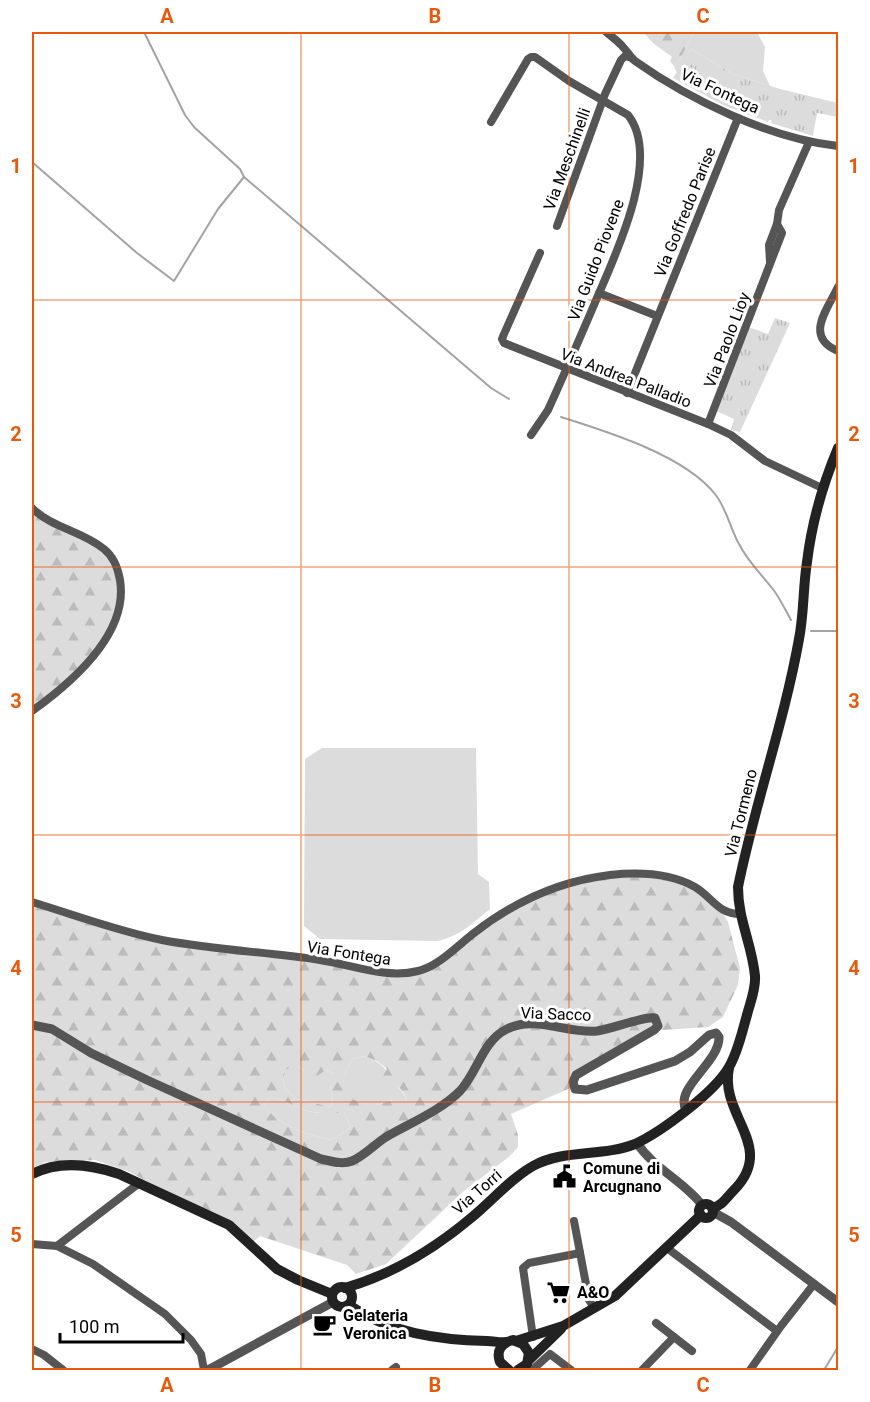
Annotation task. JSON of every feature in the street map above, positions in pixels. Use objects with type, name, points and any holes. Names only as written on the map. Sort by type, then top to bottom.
[{"type":"main road","name":"Via Tormeno","points":[[637,1143],[686,1110],[715,1083],[729,1067],[739,1043],[754,988],[753,962],[740,914],[738,887],[799,638],[807,560],[822,488],[838,448]]},
{"type":"main road","points":[[503,1366],[500,1348],[511,1342],[563,1326],[615,1296],[707,1210],[719,1206],[744,1180],[750,1167],[750,1149],[728,1092],[729,1067]]},
{"type":"main road","points":[[715,1083],[728,1092]]},
{"type":"main road","name":"Via Torri","points":[[345,1287],[388,1273],[419,1257],[470,1220],[518,1177],[540,1162],[637,1143]]},
{"type":"main road","points":[[32,1174],[53,1166],[86,1165],[118,1174],[229,1225],[277,1269],[333,1298],[340,1307],[349,1305],[382,1323],[406,1331],[446,1339],[523,1344],[528,1350],[530,1366]]},
{"type":"main road","points":[[333,1298],[339,1287],[345,1287],[352,1294],[349,1305]]},
{"type":"main road","points":[[519,1370],[530,1366],[563,1326]]},
{"type":"main road","points":[[478,1341],[491,1350],[503,1366]]},
{"type":"street","name":"Via Fontega","points":[[606,32],[624,47],[632,58],[676,87],[738,118],[809,142],[838,146]]},
{"type":"street","name":"Via Meschinelli","points":[[557,226],[602,101],[621,60],[625,56],[632,58]]},
{"type":"street","name":"Via Meschinelli","points":[[491,122],[531,57],[535,57],[602,101]]},
{"type":"street","name":"Via Guido Piovene","points":[[531,435],[549,410],[567,369],[629,222],[637,186],[638,136],[634,123],[628,115],[602,101]]},
{"type":"street","name":"Via Goffredo Parise","points":[[627,393],[738,118]]},
{"type":"street","name":"Via Paolo Lioy","points":[[708,424],[771,265],[769,245],[777,224],[779,210],[809,142]]},
{"type":"street","name":"Via Andrea Palladio","points":[[540,253],[502,339],[504,343],[708,424],[740,441],[757,457],[822,488]]},
{"type":"street","points":[[838,287],[819,331],[821,340],[828,347],[838,351]]},
{"type":"street","points":[[599,293],[657,316]]},
{"type":"street","points":[[32,508],[42,518],[103,548],[112,557],[118,570],[122,592],[119,613],[106,640],[55,695],[32,711]]},
{"type":"street","name":"Via Fontega","points":[[32,902],[125,932],[165,940],[320,960],[370,971],[398,974],[420,971],[435,964],[475,932],[523,901],[564,885],[610,875],[654,874],[671,878],[692,885],[726,912],[740,914]]},
{"type":"street","name":"Via Sacco","points":[[32,1025],[52,1029],[91,1053],[147,1080],[321,1159],[334,1162],[353,1161],[384,1139],[450,1099],[471,1077],[496,1036],[520,1024],[593,1031],[610,1029],[647,1017],[655,1018],[658,1026],[654,1030],[576,1075],[573,1082],[575,1089],[588,1090],[684,1057],[709,1035],[716,1033],[719,1036],[717,1049],[686,1092],[683,1102],[686,1110]]},
{"type":"street","points":[[637,1143],[651,1160],[696,1196],[707,1210],[731,1222],[838,1302]]},
{"type":"street","points":[[57,1246],[138,1184]]},
{"type":"street","points":[[574,1221],[589,1300],[594,1308]]},
{"type":"street","points":[[32,1244],[57,1246],[93,1264],[165,1314],[191,1340],[201,1354],[206,1371],[333,1298]]},
{"type":"street","points":[[667,1248],[777,1331]]},
{"type":"street","points":[[533,1336],[524,1268],[529,1263],[580,1253]]},
{"type":"street","points":[[750,1371],[777,1331],[814,1284]]},
{"type":"street","points":[[656,1323],[692,1350]]},
{"type":"street","points":[[642,1371],[675,1337]]},
{"type":"street","points":[[32,1349],[44,1355],[63,1371]]},
{"type":"street","points":[[530,1366],[550,1354],[571,1371]]},
{"type":"green space","points":[[643,32],[694,32],[674,66],[670,61],[672,57],[653,43]]},
{"type":"green space","points":[[694,32],[757,32],[765,47],[763,71],[770,86],[733,74],[691,49],[677,73],[674,66]]},
{"type":"green space","points":[[691,49],[733,74],[780,89],[838,103],[838,117],[817,113],[813,136],[723,105],[673,78]]},
{"type":"green space","points":[[775,318],[790,323],[740,432],[731,430],[734,419],[714,410],[748,327],[768,334]]},
{"type":"green space","points":[[32,508],[103,548],[118,570],[119,613],[85,664],[32,711]]},
{"type":"green space","points":[[322,748],[476,748],[478,874],[489,882],[490,909],[460,932],[438,941],[320,939],[304,926],[305,759]]},
{"type":"green space","points":[[636,875],[692,885],[719,907],[728,922],[740,968],[738,985],[723,1017],[708,1027],[663,1030],[658,1026],[576,1075],[575,1086],[511,1114],[518,1135],[518,1147],[510,1156],[464,1191],[386,1264],[356,1274],[347,1265],[260,1236],[253,1242],[226,1221],[127,1171],[95,1160],[46,1162],[32,1168],[32,902],[125,932],[370,971],[419,971],[502,912],[564,885]],"holes":[[[364,1056],[377,1061],[387,1069],[383,1076],[394,1083],[407,1100],[400,1102],[393,1100],[369,1105],[344,1096],[346,1072],[353,1059]],[[292,1066],[299,1066],[315,1077],[326,1070],[334,1074],[334,1082],[330,1088],[333,1097],[331,1107],[294,1098],[283,1085],[285,1071]],[[270,1097],[311,1112],[344,1113],[351,1128],[332,1140],[322,1138],[286,1124],[264,1106]]]},
{"type":"green space","points":[[364,1056],[383,1067],[407,1100],[400,1102],[392,1100],[369,1105],[343,1096],[343,1081],[348,1068],[353,1059]]},
{"type":"green space","points":[[292,1066],[299,1066],[305,1072],[326,1070],[334,1074],[334,1082],[330,1088],[333,1097],[331,1107],[294,1098],[283,1085],[285,1071]]},
{"type":"green space","points":[[270,1097],[311,1112],[344,1113],[351,1128],[332,1140],[303,1132],[278,1119],[264,1106]]},
{"type":"waterway","points":[[144,32],[185,115],[194,127],[240,169],[244,177]]},
{"type":"waterway","points":[[32,162],[137,253],[174,281],[218,209],[244,177],[491,388],[509,399]]},
{"type":"waterway","points":[[561,417],[644,446],[665,456],[701,480],[719,500],[743,551],[775,592],[791,620]]},
{"type":"waterway","points":[[811,631],[838,631]]},
{"type":"waterway","points":[[824,1370],[838,1347]]},
{"type":"place","name":"Comune di Arcugnano","points":[[565,1177]]},
{"type":"place","name":"A&O","points":[[559,1292]]},
{"type":"place","name":"Gelateria Veronica","points":[[325,1324]]}]
